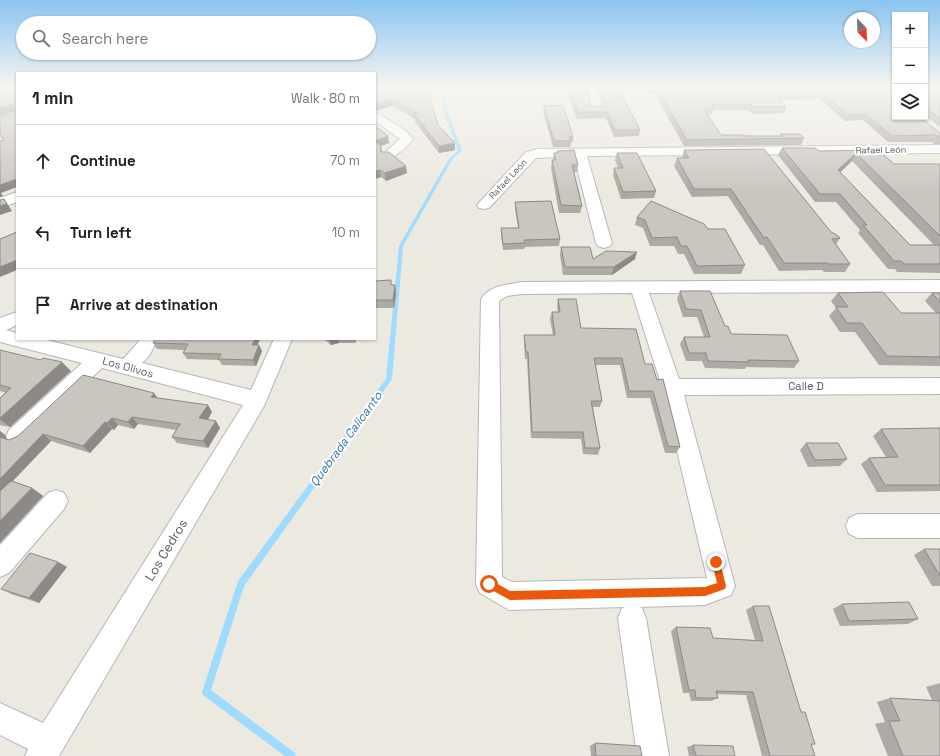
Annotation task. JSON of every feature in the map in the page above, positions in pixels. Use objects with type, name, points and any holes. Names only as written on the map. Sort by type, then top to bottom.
[{"type":"street","points":[[384,122],[407,139],[388,155]]},
{"type":"street","name":"Rafael León","points":[[484,205],[531,155],[538,154],[940,149]]},
{"type":"street","points":[[766,152],[776,164]]},
{"type":"street","points":[[580,154],[604,243]]},
{"type":"street","points":[[0,203],[16,197]]},
{"type":"street","points":[[639,288],[672,387],[722,586],[705,592],[510,596],[489,584],[490,299],[502,291],[522,288],[940,286]]},
{"type":"street","points":[[0,325],[16,318]]},
{"type":"street","name":"Los Olivos","points":[[0,335],[16,339]]},
{"type":"street","name":"Los Olivos","points":[[20,340],[257,400]]},
{"type":"street","points":[[128,367],[142,352],[148,340]]},
{"type":"street","name":"Los Cedros","points":[[45,750],[257,400],[283,340]]},
{"type":"street","points":[[18,436],[98,360]]},
{"type":"street","name":"Calle D","points":[[672,387],[940,386]]},
{"type":"street","points":[[0,564],[56,501]]},
{"type":"street","points":[[858,526],[940,526]]},
{"type":"street","points":[[632,618],[653,756]]},
{"type":"street","points":[[0,719],[45,750]]},
{"type":"building","points":[[0,122],[16,122],[16,179],[0,185],[0,141],[4,140],[0,135]]},
{"type":"building","points":[[421,122],[437,122],[455,143],[439,146]]},
{"type":"building","points":[[549,122],[568,122],[573,137],[569,137],[571,141],[554,141]]},
{"type":"building","points":[[612,122],[636,122],[640,130],[615,130]]},
{"type":"building","points":[[677,122],[713,122],[721,135],[783,136],[781,134],[800,134],[804,138],[687,140]]},
{"type":"building","points":[[876,122],[927,122],[940,133],[940,137],[936,135],[892,136]]},
{"type":"building","points":[[376,127],[388,136],[376,141]]},
{"type":"building","points":[[376,142],[381,146],[381,152],[389,152],[406,166],[385,173],[380,170],[376,171]]},
{"type":"building","points":[[782,148],[815,148],[819,151],[878,150],[894,164],[940,164],[940,236],[856,153],[838,170],[910,245],[940,245],[940,264],[904,264],[901,261],[894,261],[863,225],[867,225],[840,194],[820,194]]},
{"type":"building","points":[[764,149],[831,232],[840,238],[832,239],[850,264],[784,263],[767,237],[764,238],[731,189],[694,189],[677,158],[689,158],[684,150]]},
{"type":"building","points":[[574,150],[578,165],[572,165],[582,206],[561,205],[552,160],[556,160],[554,153],[558,153],[557,151]]},
{"type":"building","points":[[617,153],[637,153],[656,191],[623,192],[614,168],[623,168]]},
{"type":"building","points":[[4,199],[7,204],[0,206],[0,200]]},
{"type":"building","points":[[551,201],[560,239],[524,240],[525,243],[503,244],[501,228],[519,228],[515,202]]},
{"type":"building","points":[[651,201],[704,224],[708,229],[725,229],[745,265],[697,266],[687,246],[681,246],[677,237],[652,238],[645,220],[637,217]]},
{"type":"building","points":[[16,232],[16,260],[0,267],[0,239]]},
{"type":"building","points":[[561,247],[590,247],[593,259],[606,251],[637,252],[614,267],[565,267]]},
{"type":"building","points":[[391,280],[391,285],[395,285],[393,300],[376,300],[376,281]]},
{"type":"building","points":[[680,291],[710,291],[725,326],[728,326],[731,334],[787,335],[799,361],[708,361],[706,353],[689,353],[684,337],[710,337],[701,310],[686,309]]},
{"type":"building","points":[[883,292],[901,313],[940,313],[940,357],[887,356],[862,323],[847,323],[836,307],[848,307],[838,293]]},
{"type":"building","points":[[932,293],[940,293],[940,302]]},
{"type":"building","points":[[558,299],[576,299],[581,328],[636,329],[645,364],[652,364],[657,380],[663,379],[680,447],[668,446],[653,391],[629,391],[622,358],[594,358],[602,401],[591,401],[600,448],[585,448],[583,432],[532,432],[528,352],[526,352],[524,335],[555,335],[552,312],[560,312]]},
{"type":"building","points":[[154,340],[254,340],[252,345],[259,345],[253,360],[218,359],[221,354],[183,353],[188,344],[153,343]]},
{"type":"building","points":[[0,350],[41,360],[43,358],[62,362],[0,418],[0,398],[11,388],[0,385]]},
{"type":"building","points":[[83,375],[154,393],[151,397],[208,405],[199,418],[216,421],[203,441],[172,437],[180,424],[132,417],[128,422],[112,418],[107,423],[105,422],[83,446],[43,434],[0,479],[0,437],[9,440],[18,436]]},
{"type":"building","points":[[940,428],[940,485],[885,485],[869,458],[898,457],[881,429]]},
{"type":"building","points":[[806,443],[838,443],[847,459],[815,460]]},
{"type":"building","points":[[11,481],[32,488],[0,521],[0,491]]},
{"type":"building","points":[[924,549],[940,549],[940,576]]},
{"type":"building","points":[[30,553],[58,562],[29,598],[1,589]]},
{"type":"building","points":[[909,602],[918,619],[849,621],[842,604]]},
{"type":"building","points":[[753,606],[769,606],[801,712],[805,712],[815,744],[811,744],[815,756],[770,756],[753,692],[716,691],[718,698],[696,698],[695,690],[689,690],[676,627],[710,628],[713,638],[763,641]]},
{"type":"building","points":[[890,698],[940,701],[940,756],[903,756],[889,721],[900,721]]},
{"type":"building","points":[[595,743],[640,746],[642,756],[596,756]]},
{"type":"building","points":[[693,745],[733,746],[735,756],[696,756]]},
{"type":"waterway","name":"Quebrada Calicanto","points":[[292,756],[206,692],[241,584],[389,379],[401,246],[452,157],[460,151],[449,122]]},
{"type":"route","points":[[489,584],[510,596],[705,592],[722,586],[716,562]]}]
